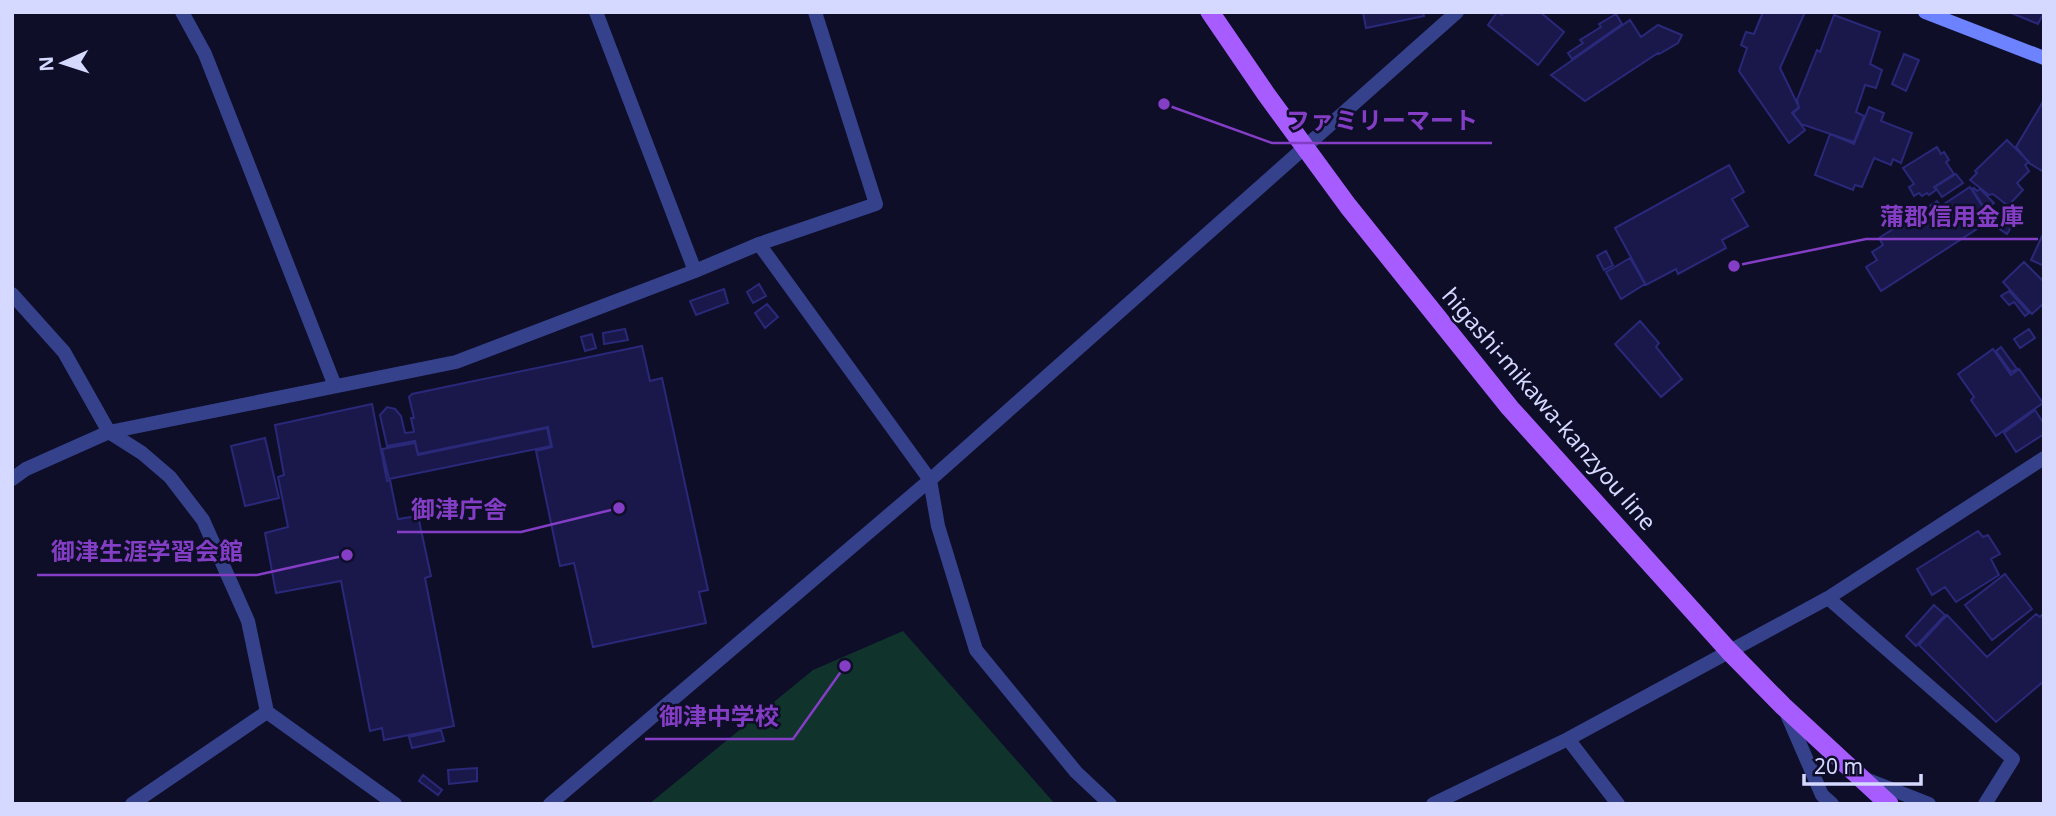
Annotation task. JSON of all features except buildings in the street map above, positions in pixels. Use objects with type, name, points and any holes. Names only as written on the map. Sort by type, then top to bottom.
[{"type":"main road","name":"higashi-mikawa-kanzyou line","points":[[1210,12],[1305,148],[1510,408],[1729,651],[1783,706],[1889,804]]},
{"type":"main road","points":[[1925,12],[2044,58]]},
{"type":"street","points":[[183,12],[205,54],[335,386]]},
{"type":"street","points":[[596,12],[695,271]]},
{"type":"street","points":[[12,479],[26,469],[109,432],[456,362],[759,244],[876,204],[815,12]]},
{"type":"street","points":[[550,804],[930,480],[1457,12]]},
{"type":"street","points":[[759,244],[930,480],[938,526],[976,650],[1076,772],[1110,804]]},
{"type":"street","points":[[12,294],[64,352],[109,432],[142,453],[170,477],[202,520],[248,621],[267,712],[395,804]]},
{"type":"street","points":[[1433,804],[1567,739],[1828,598],[2044,458]]},
{"type":"street","points":[[1828,598],[2013,759],[1985,804]]},
{"type":"street","points":[[1783,706],[1822,794],[1832,804]]},
{"type":"street","points":[[132,804],[267,712]]},
{"type":"street","points":[[1567,739],[1618,804]]},
{"type":"street","points":[[1860,778],[1929,804]]},
{"type":"green space","points":[[903,631],[1055,804],[649,804],[813,670]]},
{"type":"place","name":"ファミリーマート","points":[[1164,104]]},
{"type":"place","name":"蒲郡信用金庫","points":[[1734,266]]},
{"type":"place","name":"御津庁舎","points":[[619,508]]},
{"type":"place","name":"御津生涯学習会館","points":[[347,555]]},
{"type":"place","name":"御津中学校","points":[[845,666]]}]
